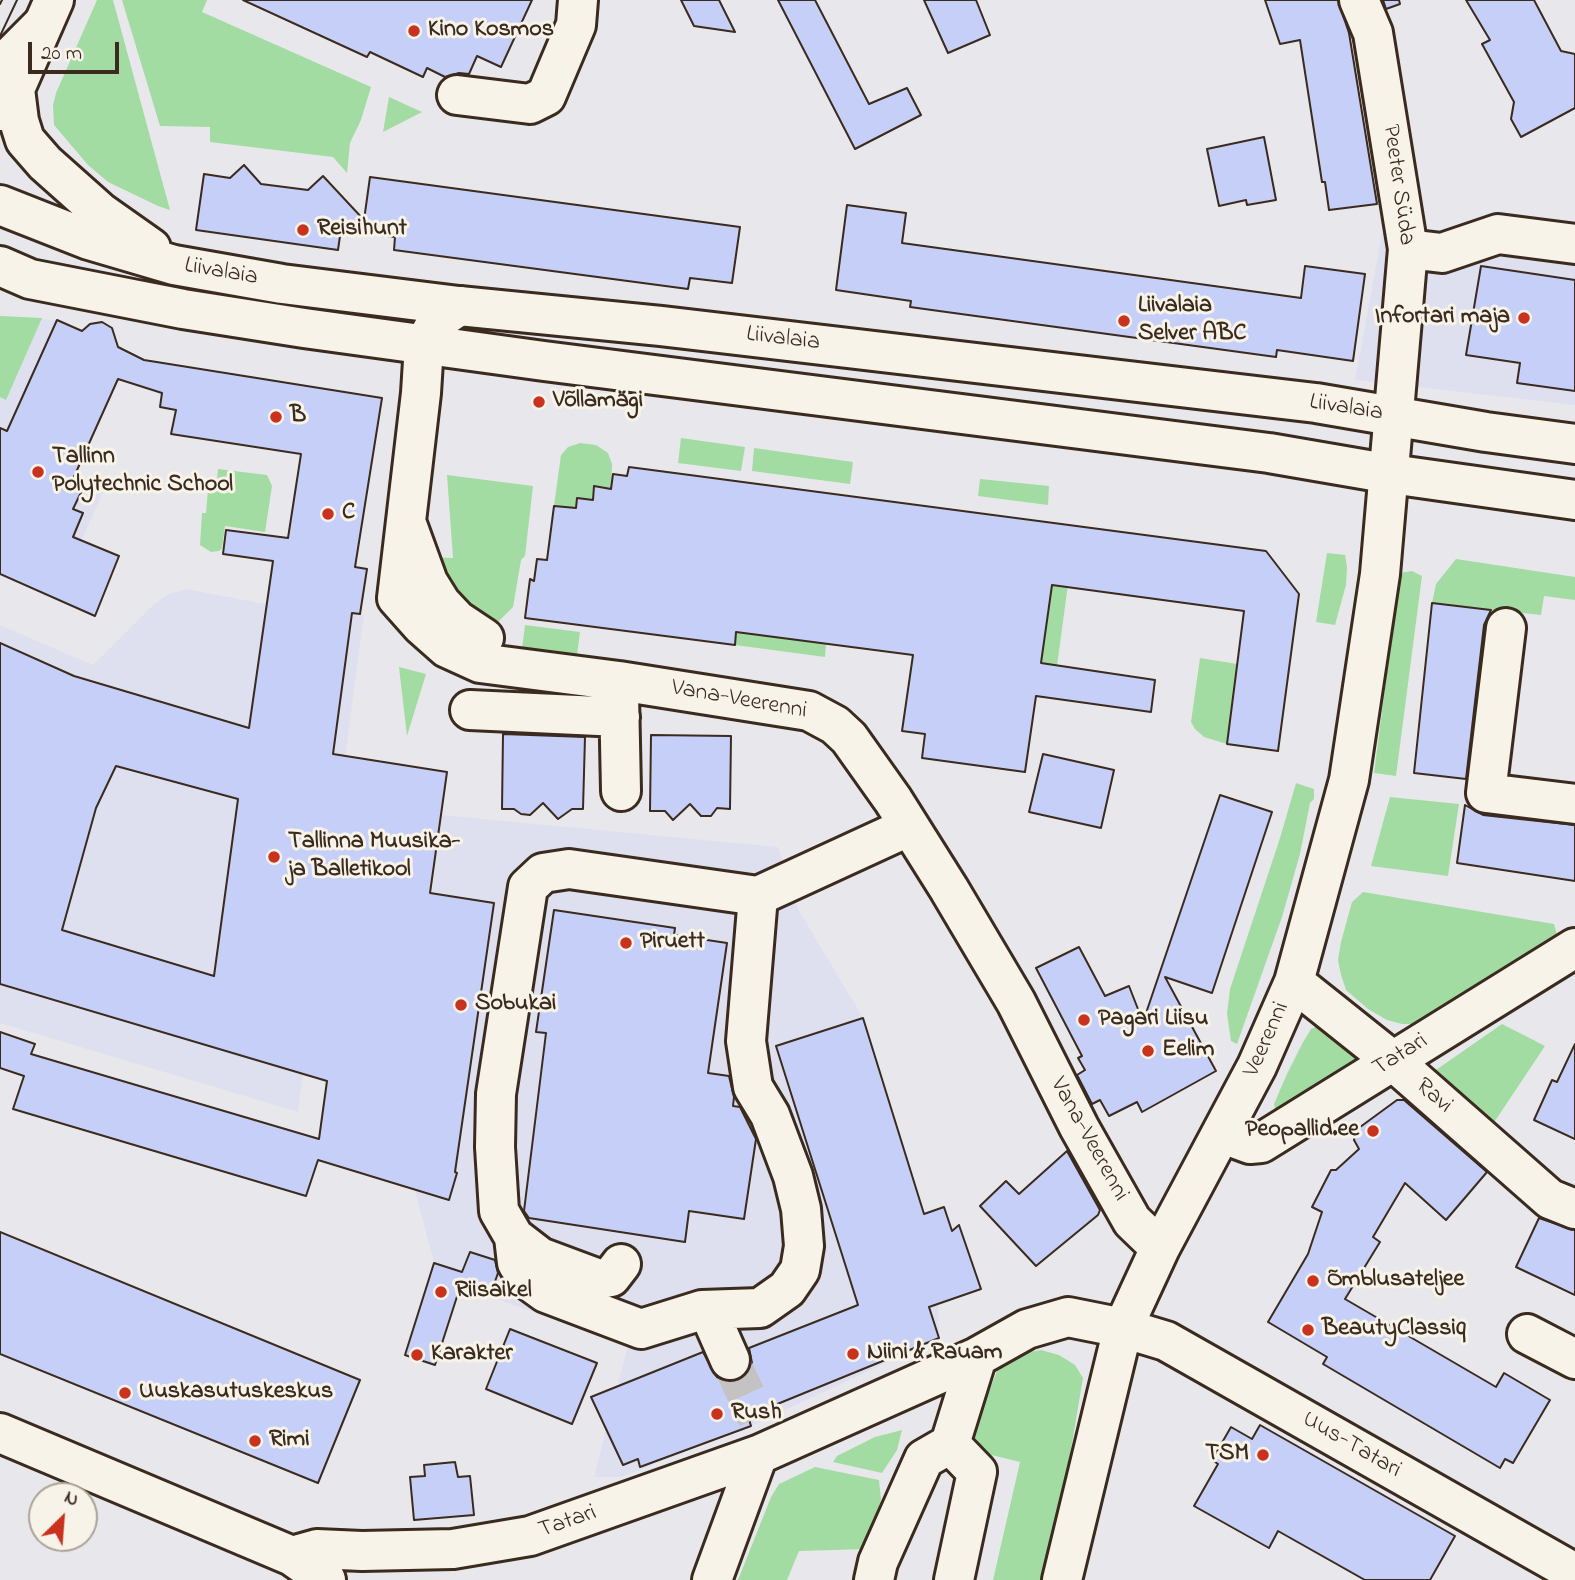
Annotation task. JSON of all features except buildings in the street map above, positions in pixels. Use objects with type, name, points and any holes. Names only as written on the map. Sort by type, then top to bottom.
[{"type":"street","points":[[457,95],[530,104],[546,96],[576,25],[578,0]]},
{"type":"street","name":"Peeter Süda","points":[[1359,0],[1373,33],[1409,249],[1396,370],[1391,474]]},
{"type":"street","points":[[49,11],[5,90],[25,140],[45,163],[100,212],[174,265]]},
{"type":"street","name":"Liivalaia","points":[[0,205],[89,240],[174,265],[320,289],[459,306],[675,327],[1316,403],[1575,444]]},
{"type":"street","points":[[1409,249],[1442,253],[1498,234],[1575,244]]},
{"type":"street","name":"Liivalaia","points":[[10,275],[183,309],[424,345],[1269,453],[1391,474],[1575,500]]},
{"type":"street","name":"Vana-Veerenni","points":[[459,306],[438,321],[424,345],[397,598],[421,625],[447,648],[480,663],[620,699],[759,703],[809,711],[835,725],[849,738],[893,800],[949,889],[1016,1002],[1079,1127],[1132,1221],[1160,1248]]},
{"type":"street","name":"Veerenni","points":[[1062,1580],[1123,1328],[1160,1248],[1257,1066],[1293,982],[1349,780],[1380,574],[1391,474]]},
{"type":"street","points":[[406,521],[429,582],[441,603],[457,620],[484,638]]},
{"type":"street","points":[[1506,628],[1486,793],[1575,804]]},
{"type":"street","points":[[470,710],[620,699],[621,791]]},
{"type":"street","points":[[621,1264],[611,1277],[599,1279],[540,1257],[514,1237],[499,1211],[495,1147],[496,1094],[528,887],[543,873],[569,869],[758,895],[908,827]]},
{"type":"street","points":[[514,1237],[517,1263],[528,1280],[546,1293],[641,1329],[708,1310],[760,1308],[787,1289],[800,1270],[804,1246],[801,1209],[793,1176],[770,1115],[754,1087],[746,1041],[758,895]]},
{"type":"street","name":"Tatari","points":[[1223,1134],[1251,1144],[1261,1143],[1575,947]]},
{"type":"street","name":"Ravi","points":[[1293,982],[1393,1061],[1550,1199],[1575,1209]]},
{"type":"street","points":[[708,1310],[730,1360]]},
{"type":"street","name":"Tatari","points":[[292,1556],[317,1549],[453,1549],[530,1536],[758,1455],[978,1357],[1027,1329],[1068,1317],[1123,1328]]},
{"type":"street","name":"Uus-Tatari","points":[[1123,1328],[1166,1341],[1575,1573]]},
{"type":"street","points":[[1527,1335],[1575,1359]]},
{"type":"street","points":[[874,1580],[878,1562],[924,1459],[950,1444],[978,1357]]},
{"type":"street","points":[[0,1433],[292,1556],[326,1580]]},
{"type":"street","points":[[950,1444],[977,1472],[954,1580]]},
{"type":"street","points":[[712,1580],[758,1455]]},
{"type":"shaded area","points":[[1382,233],[1575,252],[1575,405],[1355,380]]},
{"type":"shaded area","points":[[0,316],[57,320],[83,332],[90,324],[103,323],[114,332],[115,345],[130,353],[127,357],[382,398],[355,567],[367,569],[360,614],[364,615],[298,1112],[0,1023],[0,625],[93,665],[154,604],[169,594],[187,589],[260,603],[337,612],[282,576],[301,454],[171,434],[175,410],[160,407],[161,393],[118,379],[73,478],[103,492],[82,540],[108,552],[112,577],[95,616],[0,574]]},
{"type":"shaded area","points":[[441,815],[778,847],[798,909],[863,1018],[937,1255],[939,1338],[751,1426],[621,1477],[594,1477],[628,1345],[468,1289],[434,1263],[403,1144]]},
{"type":"green space","points":[[97,0],[113,0],[170,210],[108,182],[88,165],[54,125],[53,105],[56,93]]},
{"type":"green space","points":[[122,0],[207,0],[202,12],[371,87],[361,120],[350,143],[347,173],[333,157],[210,142],[210,127],[160,126]]},
{"type":"green space","points":[[389,97],[422,112],[383,132]]},
{"type":"green space","points":[[0,316],[42,318],[6,400],[0,397]]},
{"type":"green space","points":[[681,438],[745,447],[741,471],[678,463]]},
{"type":"green space","points":[[580,443],[596,445],[608,453],[612,464],[611,489],[595,486],[593,500],[577,498],[576,509],[554,506],[561,455],[568,447]]},
{"type":"green space","points":[[754,448],[853,462],[850,484],[752,471]]},
{"type":"green space","points":[[218,469],[267,475],[272,486],[265,532],[225,526],[222,548],[211,552],[200,545],[202,513],[206,513],[208,490],[216,491]]},
{"type":"green space","points":[[447,475],[533,486],[525,556],[521,560],[513,607],[488,632],[429,557],[453,558]]},
{"type":"green space","points":[[980,479],[1049,486],[1048,505],[978,496]]},
{"type":"green space","points":[[1327,553],[1345,555],[1347,567],[1346,585],[1335,625],[1316,622]]},
{"type":"green space","points":[[1456,559],[1575,577],[1575,600],[1544,596],[1541,615],[1432,603],[1436,584]]},
{"type":"green space","points":[[1412,571],[1422,576],[1396,776],[1374,773],[1400,573]]},
{"type":"green space","points":[[1053,575],[1069,577],[1057,666],[1041,663]]},
{"type":"green space","points":[[525,625],[580,632],[576,663],[521,657]]},
{"type":"green space","points":[[736,632],[826,644],[825,657],[735,645]]},
{"type":"green space","points":[[1200,658],[1237,664],[1227,744],[1204,737],[1191,722]]},
{"type":"green space","points":[[399,667],[426,674],[407,736]]},
{"type":"green space","points":[[1296,783],[1314,789],[1314,799],[1310,803],[1300,854],[1282,917],[1237,1044],[1231,1041],[1227,1014],[1230,989]]},
{"type":"green space","points":[[1390,797],[1459,804],[1448,876],[1371,866]]},
{"type":"green space","points":[[1363,892],[1554,924],[1557,935],[1418,1024],[1402,1024],[1387,1020],[1368,1009],[1346,990],[1341,975],[1338,960],[1341,942],[1352,902]]},
{"type":"green space","points":[[1502,1024],[1545,1046],[1493,1124],[1433,1072]]},
{"type":"green space","points":[[1317,1026],[1352,1052],[1359,1061],[1275,1109],[1274,1104],[1302,1044],[1311,1029]]},
{"type":"green space","points":[[1041,1350],[1059,1355],[1075,1365],[1083,1378],[1068,1467],[1040,1580],[993,1580],[1020,1462],[967,1449],[997,1371],[1018,1354]]},
{"type":"green space","points":[[902,1430],[897,1450],[882,1473],[833,1462],[837,1456],[875,1437]]},
{"type":"green space","points":[[815,1467],[879,1480],[881,1499],[867,1549],[799,1551],[787,1580],[738,1580],[771,1497],[779,1484]]},
{"type":"tunnel","points":[[730,1360],[757,1418]]},
{"type":"tram line","points":[[0,4],[2,0]]},
{"type":"tram line","points":[[0,36],[17,0]]},
{"type":"place","name":"Kino Kosmos","points":[[414,31]]},
{"type":"place","name":"Reisihunt","points":[[303,230]]},
{"type":"place","name":"Infortari maja","points":[[1524,318]]},
{"type":"place","name":"Liivalaia Selver ABC","points":[[1124,321]]},
{"type":"place","name":"Võllamägi","points":[[539,402]]},
{"type":"place","name":"B","points":[[276,417]]},
{"type":"place","name":"Tallinn Polytechnic School","points":[[38,472]]},
{"type":"place","name":"C","points":[[328,514]]},
{"type":"place","name":"Tallinna Muusika- ja Balletikool","points":[[274,857]]},
{"type":"place","name":"Piruett","points":[[626,943]]},
{"type":"place","name":"Sobukai","points":[[461,1005]]},
{"type":"place","name":"Pagari Liisu","points":[[1084,1020]]},
{"type":"place","name":"Eelim","points":[[1148,1051]]},
{"type":"place","name":"Peopallid.ee","points":[[1373,1131]]},
{"type":"place","name":"Õmblusateljee","points":[[1313,1281]]},
{"type":"place","name":"Riisaikel","points":[[441,1292]]},
{"type":"place","name":"BeautyClassiq","points":[[1308,1330]]},
{"type":"place","name":"Niini & Rauam","points":[[853,1354]]},
{"type":"place","name":"Karakter","points":[[417,1355]]},
{"type":"place","name":"Uuskasutuskeskus","points":[[125,1393]]},
{"type":"place","name":"Rush","points":[[717,1414]]},
{"type":"place","name":"Rimi","points":[[255,1441]]},
{"type":"place","name":"TSM","points":[[1263,1455]]}]
